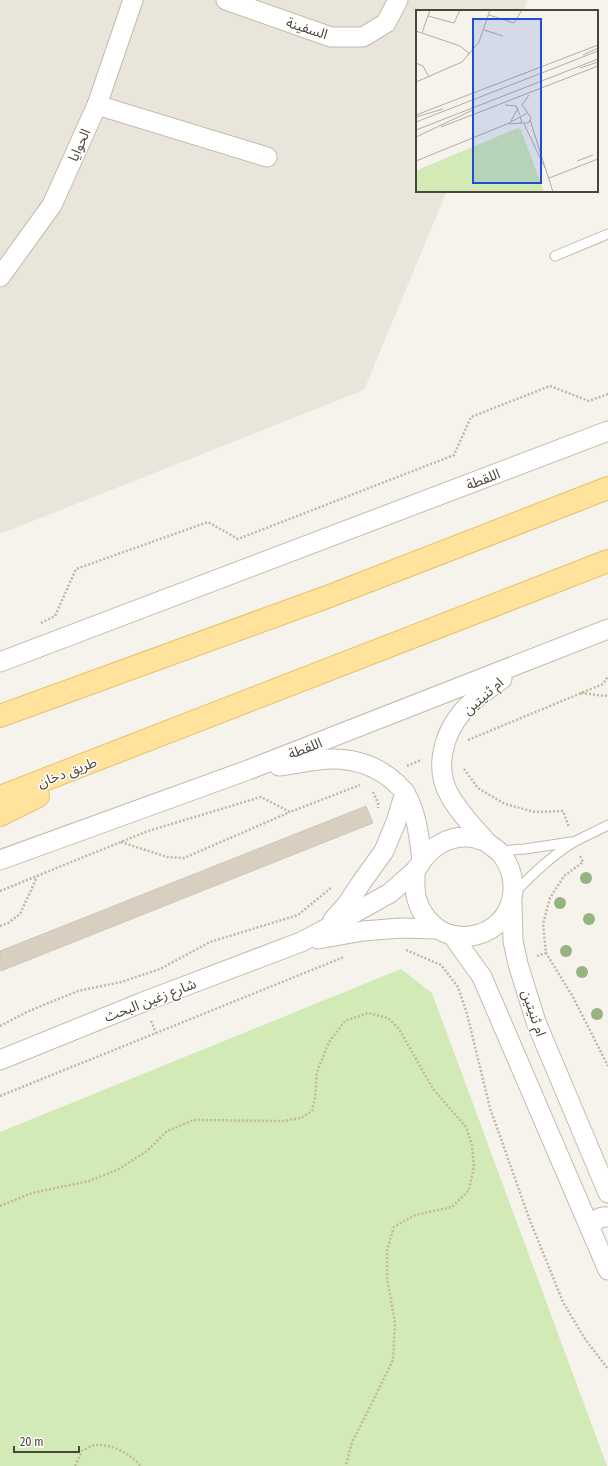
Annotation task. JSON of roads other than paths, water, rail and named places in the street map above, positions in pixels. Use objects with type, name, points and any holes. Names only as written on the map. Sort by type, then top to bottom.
[{"type":"main road","points":[[0,716],[327,597],[608,488]]},
{"type":"main road","points":[[0,815],[134,746],[608,561]]},
{"type":"main road","name":"طريق دخان","points":[[0,797],[134,746]]},
{"type":"street","name":"الحوايا","points":[[0,277],[52,204],[97,105],[132,0]]},
{"type":"street","name":"السفينة","points":[[226,0],[330,37],[363,37],[386,23],[398,0]]},
{"type":"street","points":[[97,105],[267,157]]},
{"type":"street","name":"اللقطة","points":[[0,662],[608,432]]},
{"type":"street","name":"اللقطة","points":[[0,860],[248,770],[608,629]]},
{"type":"street","name":"ام ثنيتين","points":[[492,846],[450,796],[444,781],[441,765],[443,751],[451,728],[463,712],[480,695],[524,663]]},
{"type":"street","points":[[248,770],[333,759],[355,761],[378,769],[387,774],[405,792],[418,830],[419,866],[414,888],[418,905],[426,918],[445,932],[472,961],[482,977],[608,1270]]},
{"type":"street","points":[[322,931],[348,903],[384,852],[396,822],[405,792]]},
{"type":"street","points":[[419,866],[434,847],[450,839],[468,837],[492,846],[509,863],[514,878],[513,898],[502,919],[488,930],[471,936],[445,932]]},
{"type":"street","name":"شارع زغين البحث","points":[[0,1060],[143,1002],[301,942],[390,893],[419,866]]},
{"type":"street","name":"ام ثنيتين","points":[[513,898],[512,941],[536,1022],[607,1189],[604,1190],[600,1196],[594,1199],[582,1199],[573,1190]]},
{"type":"street","name":"شارع زغين البحث","points":[[301,942],[363,932],[401,928],[445,932]]},
{"type":"street","points":[[549,1132],[558,1133],[566,1131],[576,1118]]},
{"type":"street","points":[[590,1228],[593,1222],[598,1218],[608,1216]]},
{"type":"lane","points":[[555,256],[608,234]]},
{"type":"lane","points":[[513,898],[539,868],[557,853],[575,841],[608,825]]},
{"type":"lane","points":[[492,846],[544,846],[575,841]]}]
